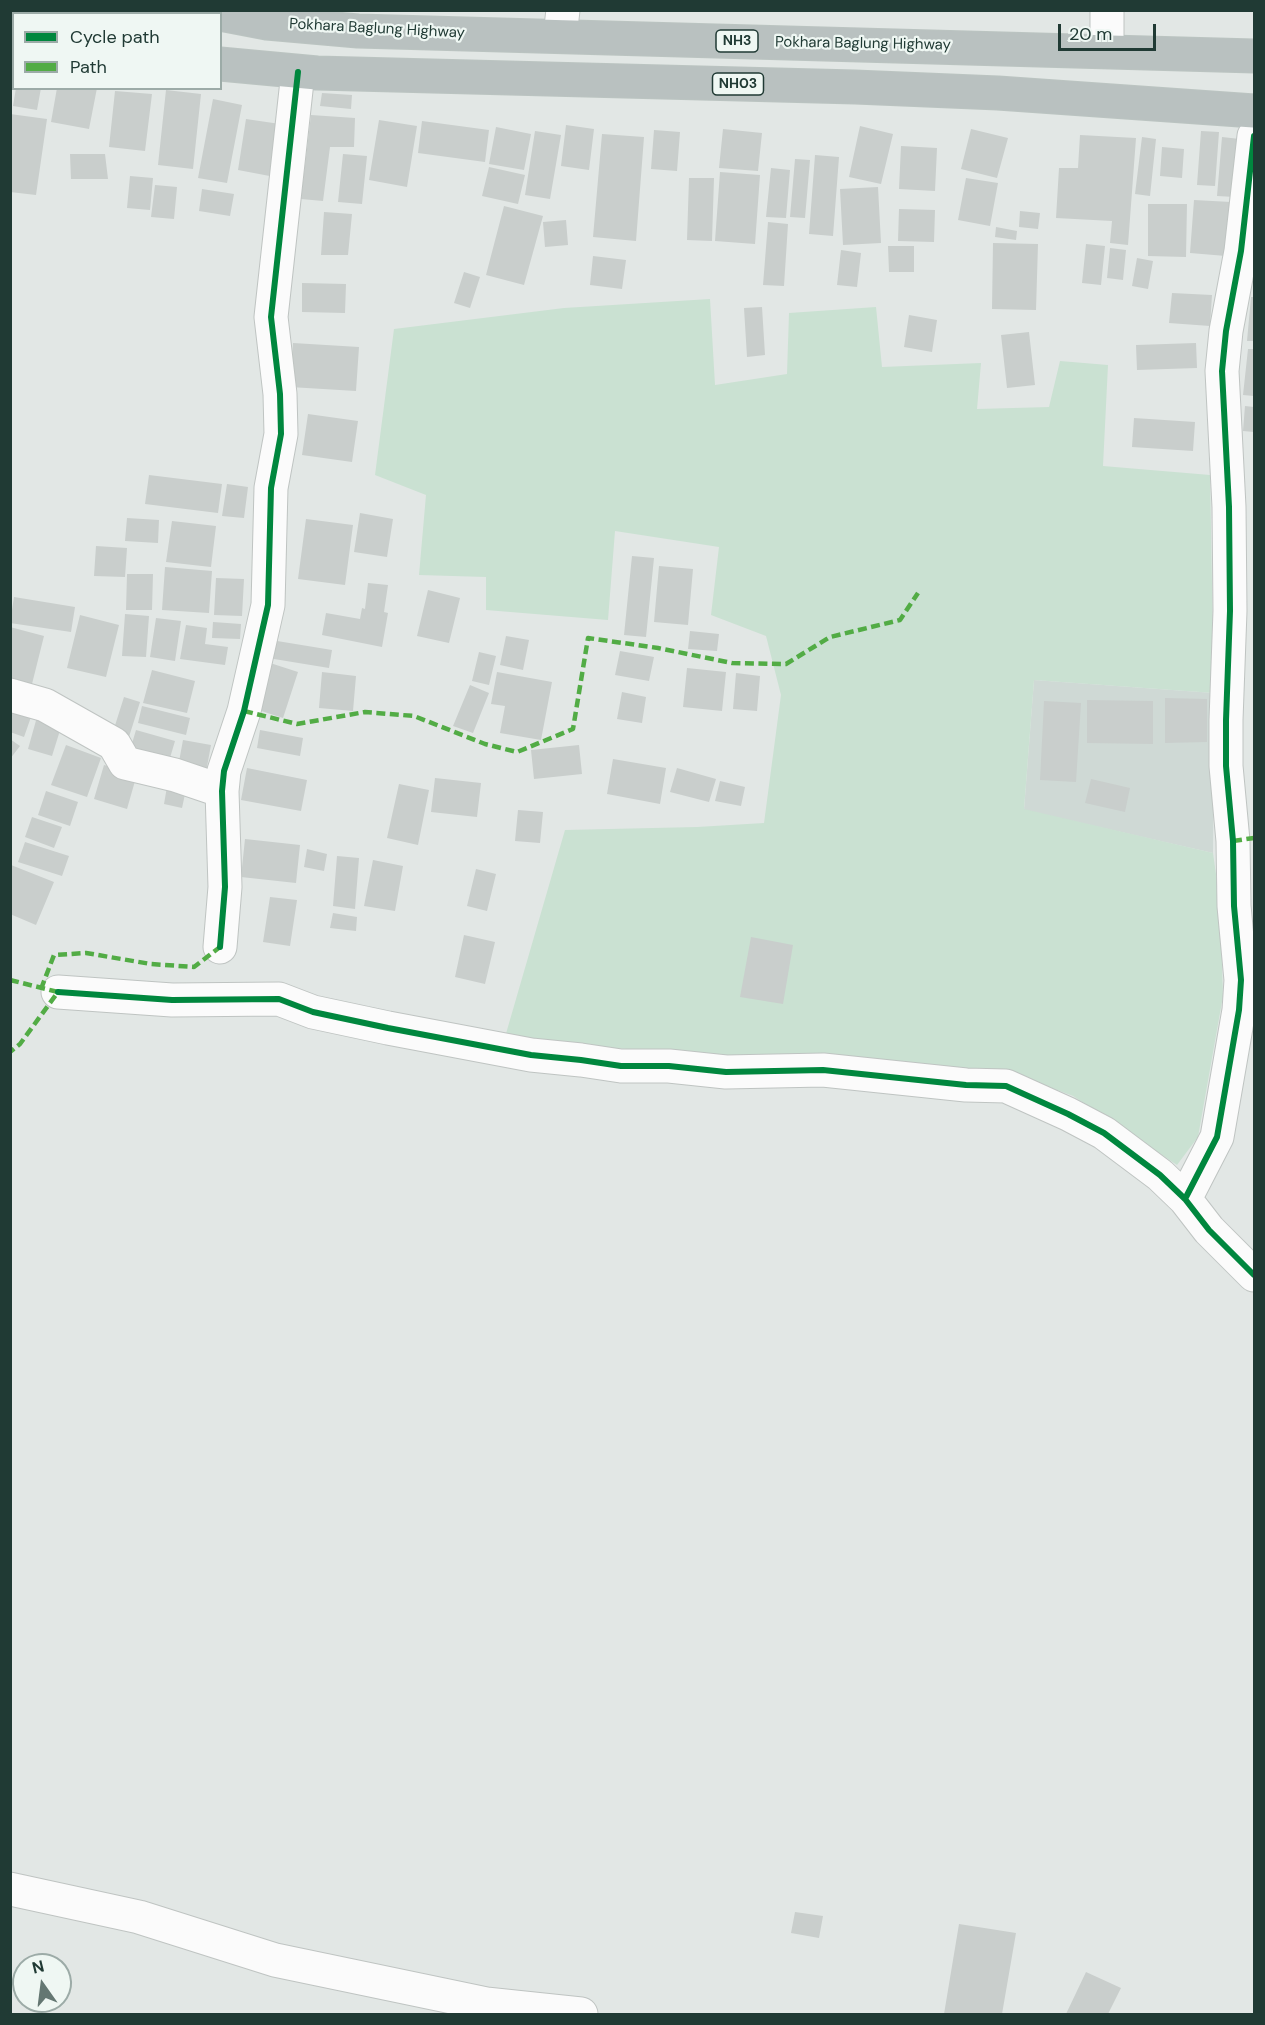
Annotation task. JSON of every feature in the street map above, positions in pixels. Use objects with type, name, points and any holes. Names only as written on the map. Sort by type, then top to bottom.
[{"type":"highway","name":"Pokhara Baglung Highway","points":[[222,14],[267,23],[335,30],[561,23],[1107,51],[1254,56]]},
{"type":"highway","name":"NH03","points":[[222,64],[298,72],[998,93],[1254,111]]},
{"type":"street","points":[[1107,10],[1107,51]]},
{"type":"street","points":[[220,947],[225,887],[222,791],[224,771],[244,711],[268,605],[272,488],[281,434],[280,394],[271,317],[298,72]]},
{"type":"street","points":[[1185,1199],[1217,1137],[1247,1010],[1241,980],[1234,906],[1233,841],[1226,766],[1230,611],[1229,507],[1222,371],[1226,331],[1241,251],[1254,136]]},
{"type":"street","points":[[10,695],[45,705],[114,744],[125,763],[175,775],[222,791]]},
{"type":"street","points":[[58,992],[172,1000],[279,999],[313,1012],[387,1028],[531,1055],[621,1066],[669,1066],[726,1072],[823,1070],[966,1085],[1006,1086],[1104,1133],[1160,1175],[1185,1199],[1209,1230],[1254,1275]]},
{"type":"street","points":[[10,1889],[139,1917],[275,1960],[486,2004],[580,2014]]},
{"type":"shaded area","points":[[1034,680],[1214,693],[1213,853],[1024,810]]},
{"type":"green space","points":[[710,299],[715,385],[787,374],[789,313],[876,307],[882,367],[981,363],[977,409],[1049,407],[1060,361],[1108,365],[1103,466],[1210,475],[1214,693],[1034,680],[1024,809],[1213,853],[1220,902],[1223,996],[1198,1137],[1177,1165],[1073,1096],[1012,1073],[680,1053],[561,1044],[505,1037],[565,830],[764,823],[781,695],[766,636],[711,615],[719,547],[615,531],[608,620],[486,610],[486,577],[419,575],[426,495],[375,475],[394,329],[564,308]]},
{"type":"building","points":[[16,90],[41,90],[37,110],[13,106]]},
{"type":"building","points":[[57,90],[97,90],[89,129],[51,122]]},
{"type":"building","points":[[166,90],[201,94],[193,169],[158,165]]},
{"type":"building","points":[[115,91],[152,94],[145,151],[109,147]]},
{"type":"building","points":[[322,93],[352,95],[351,109],[320,106]]},
{"type":"building","points":[[213,99],[242,105],[227,183],[198,178]]},
{"type":"building","points":[[10,114],[47,119],[36,195],[10,192]]},
{"type":"building","points":[[311,115],[355,118],[354,147],[330,147],[323,201],[301,199]]},
{"type":"building","points":[[246,119],[280,124],[275,177],[238,170]]},
{"type":"building","points":[[379,120],[417,126],[407,187],[369,180]]},
{"type":"building","points":[[422,121],[489,130],[485,162],[418,153]]},
{"type":"building","points":[[566,125],[594,129],[589,170],[561,166]]},
{"type":"building","points":[[860,126],[893,134],[881,184],[849,177]]},
{"type":"building","points":[[496,127],[531,134],[524,170],[489,164]]},
{"type":"building","points":[[723,129],[762,133],[758,171],[719,168]]},
{"type":"building","points":[[971,129],[1008,138],[997,178],[961,169]]},
{"type":"building","points":[[654,130],[680,132],[677,171],[651,169]]},
{"type":"building","points":[[535,131],[561,135],[550,199],[525,195]]},
{"type":"building","points":[[1201,131],[1219,132],[1215,186],[1197,185]]},
{"type":"building","points":[[602,134],[644,137],[636,241],[593,237]]},
{"type":"building","points":[[1080,135],[1136,138],[1128,245],[1110,243],[1112,221],[1056,218],[1059,168],[1078,168]]},
{"type":"building","points":[[1142,137],[1156,139],[1150,196],[1135,194]]},
{"type":"building","points":[[1222,137],[1240,139],[1235,197],[1217,196]]},
{"type":"building","points":[[901,146],[937,148],[935,191],[899,189]]},
{"type":"building","points":[[1162,147],[1184,149],[1182,178],[1160,176]]},
{"type":"building","points":[[70,154],[105,154],[108,179],[71,179]]},
{"type":"building","points":[[343,154],[367,156],[362,204],[338,202]]},
{"type":"building","points":[[815,155],[839,157],[833,236],[809,234]]},
{"type":"building","points":[[795,159],[810,160],[805,218],[790,217]]},
{"type":"building","points":[[489,167],[525,175],[518,204],[482,196]]},
{"type":"building","points":[[771,168],[790,170],[786,218],[766,217]]},
{"type":"building","points":[[720,172],[760,175],[755,244],[715,241]]},
{"type":"building","points":[[130,176],[153,178],[150,210],[127,208]]},
{"type":"building","points":[[689,178],[714,178],[712,241],[687,240]]},
{"type":"building","points":[[966,178],[998,183],[990,226],[958,220]]},
{"type":"building","points":[[155,185],[177,187],[174,219],[151,217]]},
{"type":"building","points":[[878,187],[881,243],[843,245],[840,189]]},
{"type":"building","points":[[202,189],[234,194],[230,216],[199,211]]},
{"type":"building","points":[[1194,200],[1231,202],[1226,256],[1190,253]]},
{"type":"building","points":[[1148,204],[1187,204],[1186,257],[1148,256]]},
{"type":"building","points":[[504,206],[543,216],[524,285],[486,275]]},
{"type":"building","points":[[899,209],[935,210],[934,242],[898,241]]},
{"type":"building","points":[[1020,211],[1040,213],[1038,229],[1019,227]]},
{"type":"building","points":[[324,212],[352,214],[348,255],[321,255]]},
{"type":"building","points":[[566,220],[568,245],[545,247],[543,222]]},
{"type":"building","points":[[768,222],[788,224],[784,286],[763,285]]},
{"type":"building","points":[[996,227],[1017,231],[1016,240],[995,237]]},
{"type":"building","points":[[993,243],[1038,244],[1036,310],[992,309]]},
{"type":"building","points":[[1086,244],[1105,246],[1101,285],[1082,283]]},
{"type":"building","points":[[888,246],[914,246],[914,272],[889,272]]},
{"type":"building","points":[[1110,248],[1126,250],[1123,280],[1107,278]]},
{"type":"building","points":[[841,250],[861,253],[857,287],[837,285]]},
{"type":"building","points":[[593,256],[626,260],[622,289],[590,285]]},
{"type":"building","points":[[1137,258],[1153,261],[1148,289],[1132,286]]},
{"type":"building","points":[[464,272],[480,277],[470,308],[454,303]]},
{"type":"building","points":[[302,283],[346,284],[345,313],[302,312]]},
{"type":"building","points":[[1172,293],[1212,295],[1210,326],[1169,323]]},
{"type":"building","points":[[1251,297],[1254,297],[1254,341],[1247,341]]},
{"type":"building","points":[[762,307],[765,355],[747,357],[744,308]]},
{"type":"building","points":[[909,315],[937,320],[932,352],[904,347]]},
{"type":"building","points":[[1029,332],[1035,385],[1007,388],[1001,335]]},
{"type":"building","points":[[293,343],[359,347],[356,391],[290,387]]},
{"type":"building","points":[[1196,343],[1197,368],[1137,370],[1136,345]]},
{"type":"building","points":[[1248,349],[1254,349],[1254,396],[1243,395]]},
{"type":"building","points":[[1245,406],[1254,407],[1254,432],[1243,431]]},
{"type":"building","points":[[308,414],[358,421],[352,462],[302,455]]},
{"type":"building","points":[[1134,418],[1195,422],[1193,451],[1132,447]]},
{"type":"building","points":[[149,475],[222,484],[218,513],[145,504]]},
{"type":"building","points":[[227,484],[248,487],[244,518],[222,516]]},
{"type":"building","points":[[360,513],[393,519],[387,557],[354,552]]},
{"type":"building","points":[[127,518],[159,520],[158,543],[125,541]]},
{"type":"building","points":[[306,519],[353,525],[345,585],[298,579]]},
{"type":"building","points":[[172,521],[216,526],[211,567],[166,562]]},
{"type":"building","points":[[96,546],[127,548],[125,577],[94,576]]},
{"type":"building","points":[[632,556],[654,558],[646,637],[624,635]]},
{"type":"building","points":[[659,566],[693,569],[688,625],[654,622]]},
{"type":"building","points":[[165,567],[212,571],[209,613],[162,610]]},
{"type":"building","points":[[127,574],[153,574],[152,610],[126,610]]},
{"type":"building","points":[[216,578],[244,579],[242,616],[214,615]]},
{"type":"building","points":[[368,583],[388,585],[384,612],[388,613],[382,647],[322,635],[326,613],[360,619],[362,608],[365,609]]},
{"type":"building","points":[[428,590],[460,598],[449,643],[417,636]]},
{"type":"building","points":[[14,597],[75,607],[71,632],[10,623]]},
{"type":"building","points":[[125,614],[149,616],[146,657],[122,656]]},
{"type":"building","points":[[80,615],[119,625],[106,677],[67,668]]},
{"type":"building","points":[[156,618],[181,621],[175,661],[150,657]]},
{"type":"building","points":[[213,622],[241,624],[240,639],[212,638]]},
{"type":"building","points":[[186,625],[207,628],[205,644],[228,647],[225,665],[180,659]]},
{"type":"building","points":[[10,627],[44,636],[32,684],[10,678]]},
{"type":"building","points":[[690,631],[719,634],[717,651],[688,649]]},
{"type":"building","points":[[506,636],[529,640],[523,670],[500,665]]},
{"type":"building","points":[[271,640],[332,650],[329,668],[268,658]]},
{"type":"building","points":[[620,651],[654,657],[649,681],[615,675]]},
{"type":"building","points":[[479,652],[496,656],[489,685],[472,681]]},
{"type":"building","points":[[267,662],[298,672],[283,718],[252,708]]},
{"type":"building","points":[[687,668],[726,672],[722,711],[683,707]]},
{"type":"building","points":[[152,670],[195,681],[187,713],[143,703]]},
{"type":"building","points":[[322,672],[356,676],[353,711],[319,708]]},
{"type":"building","points":[[497,672],[552,682],[541,740],[500,733],[505,706],[491,704]]},
{"type":"building","points":[[736,673],[760,676],[757,711],[733,709]]},
{"type":"building","points":[[470,685],[489,693],[473,733],[453,726]]},
{"type":"building","points":[[622,692],[646,697],[642,723],[617,719]]},
{"type":"building","points":[[124,697],[140,702],[128,740],[112,735]]},
{"type":"building","points":[[1165,698],[1207,699],[1207,742],[1165,743]]},
{"type":"building","points":[[1087,700],[1153,701],[1153,744],[1087,743]]},
{"type":"building","points":[[1044,701],[1081,703],[1076,782],[1040,780]]},
{"type":"building","points":[[142,706],[190,718],[186,735],[138,723]]},
{"type":"building","points":[[10,710],[31,717],[24,737],[10,732]]},
{"type":"building","points":[[37,717],[62,724],[52,756],[28,749]]},
{"type":"building","points":[[136,730],[175,741],[167,768],[128,757]]},
{"type":"building","points":[[260,730],[303,738],[300,756],[257,748]]},
{"type":"building","points":[[10,739],[20,746],[10,759]]},
{"type":"building","points":[[183,740],[211,745],[206,772],[178,767]]},
{"type":"building","points":[[66,745],[101,758],[87,797],[51,785]]},
{"type":"building","points":[[579,745],[582,774],[534,779],[531,750]]},
{"type":"building","points":[[613,759],[666,768],[660,804],[607,794]]},
{"type":"building","points":[[104,765],[137,774],[127,809],[94,799]]},
{"type":"building","points":[[247,768],[307,780],[301,811],[241,800]]},
{"type":"building","points":[[677,768],[716,779],[709,802],[670,792]]},
{"type":"building","points":[[435,778],[481,783],[477,817],[431,812]]},
{"type":"building","points":[[1091,779],[1130,788],[1125,812],[1085,803]]},
{"type":"building","points":[[168,781],[187,785],[182,808],[164,804]]},
{"type":"building","points":[[720,781],[745,787],[741,806],[715,801]]},
{"type":"building","points":[[399,784],[429,790],[418,845],[387,838]]},
{"type":"building","points":[[46,791],[78,802],[70,826],[38,815]]},
{"type":"building","points":[[518,810],[543,812],[540,843],[515,841]]},
{"type":"building","points":[[32,817],[62,827],[54,848],[25,837]]},
{"type":"building","points":[[245,839],[300,845],[296,883],[241,877]]},
{"type":"building","points":[[25,842],[69,856],[62,876],[18,862]]},
{"type":"building","points":[[307,849],[327,854],[324,871],[304,867]]},
{"type":"building","points":[[337,856],[359,858],[355,909],[333,906]]},
{"type":"building","points":[[373,860],[403,866],[395,911],[364,906]]},
{"type":"building","points":[[11,865],[54,882],[36,925],[10,914]]},
{"type":"building","points":[[476,869],[496,874],[487,911],[467,906]]},
{"type":"building","points":[[270,897],[297,900],[290,946],[263,942]]},
{"type":"building","points":[[333,913],[357,917],[356,931],[330,928]]},
{"type":"building","points":[[464,935],[495,942],[485,984],[455,977]]},
{"type":"building","points":[[751,937],[793,945],[783,1004],[740,997]]},
{"type":"building","points":[[795,1912],[823,1916],[819,1938],[791,1933]]},
{"type":"building","points":[[959,1924],[1016,1933],[1002,2014],[944,2014]]},
{"type":"building","points":[[1086,1972],[1121,1988],[1108,2014],[1066,2014]]},
{"type":"marked path","points":[[244,711],[297,724],[365,712],[414,716],[485,744],[517,752],[573,729],[588,638],[658,648],[732,663],[786,664],[830,637],[900,620],[918,593]]},
{"type":"marked path","points":[[1233,841],[1254,838]]},
{"type":"marked path","points":[[41,989],[54,955],[86,953],[151,964],[194,967],[220,947]]},
{"type":"marked path","points":[[10,980],[58,992],[20,1044],[10,1052]]},
{"type":"cycle path","points":[[220,947],[225,887],[222,791],[224,771],[244,711],[268,605],[271,488],[281,434],[280,394],[271,317],[298,72]]},
{"type":"cycle path","points":[[1185,1199],[1217,1137],[1239,1010],[1241,980],[1234,906],[1233,841],[1226,766],[1230,611],[1229,507],[1222,371],[1226,331],[1241,251],[1254,136]]},
{"type":"cycle path","points":[[58,992],[172,1000],[279,999],[313,1012],[388,1028],[531,1055],[621,1066],[669,1066],[726,1072],[823,1070],[966,1085],[1006,1086],[1104,1133],[1160,1175],[1185,1199],[1209,1230],[1254,1275]]}]
